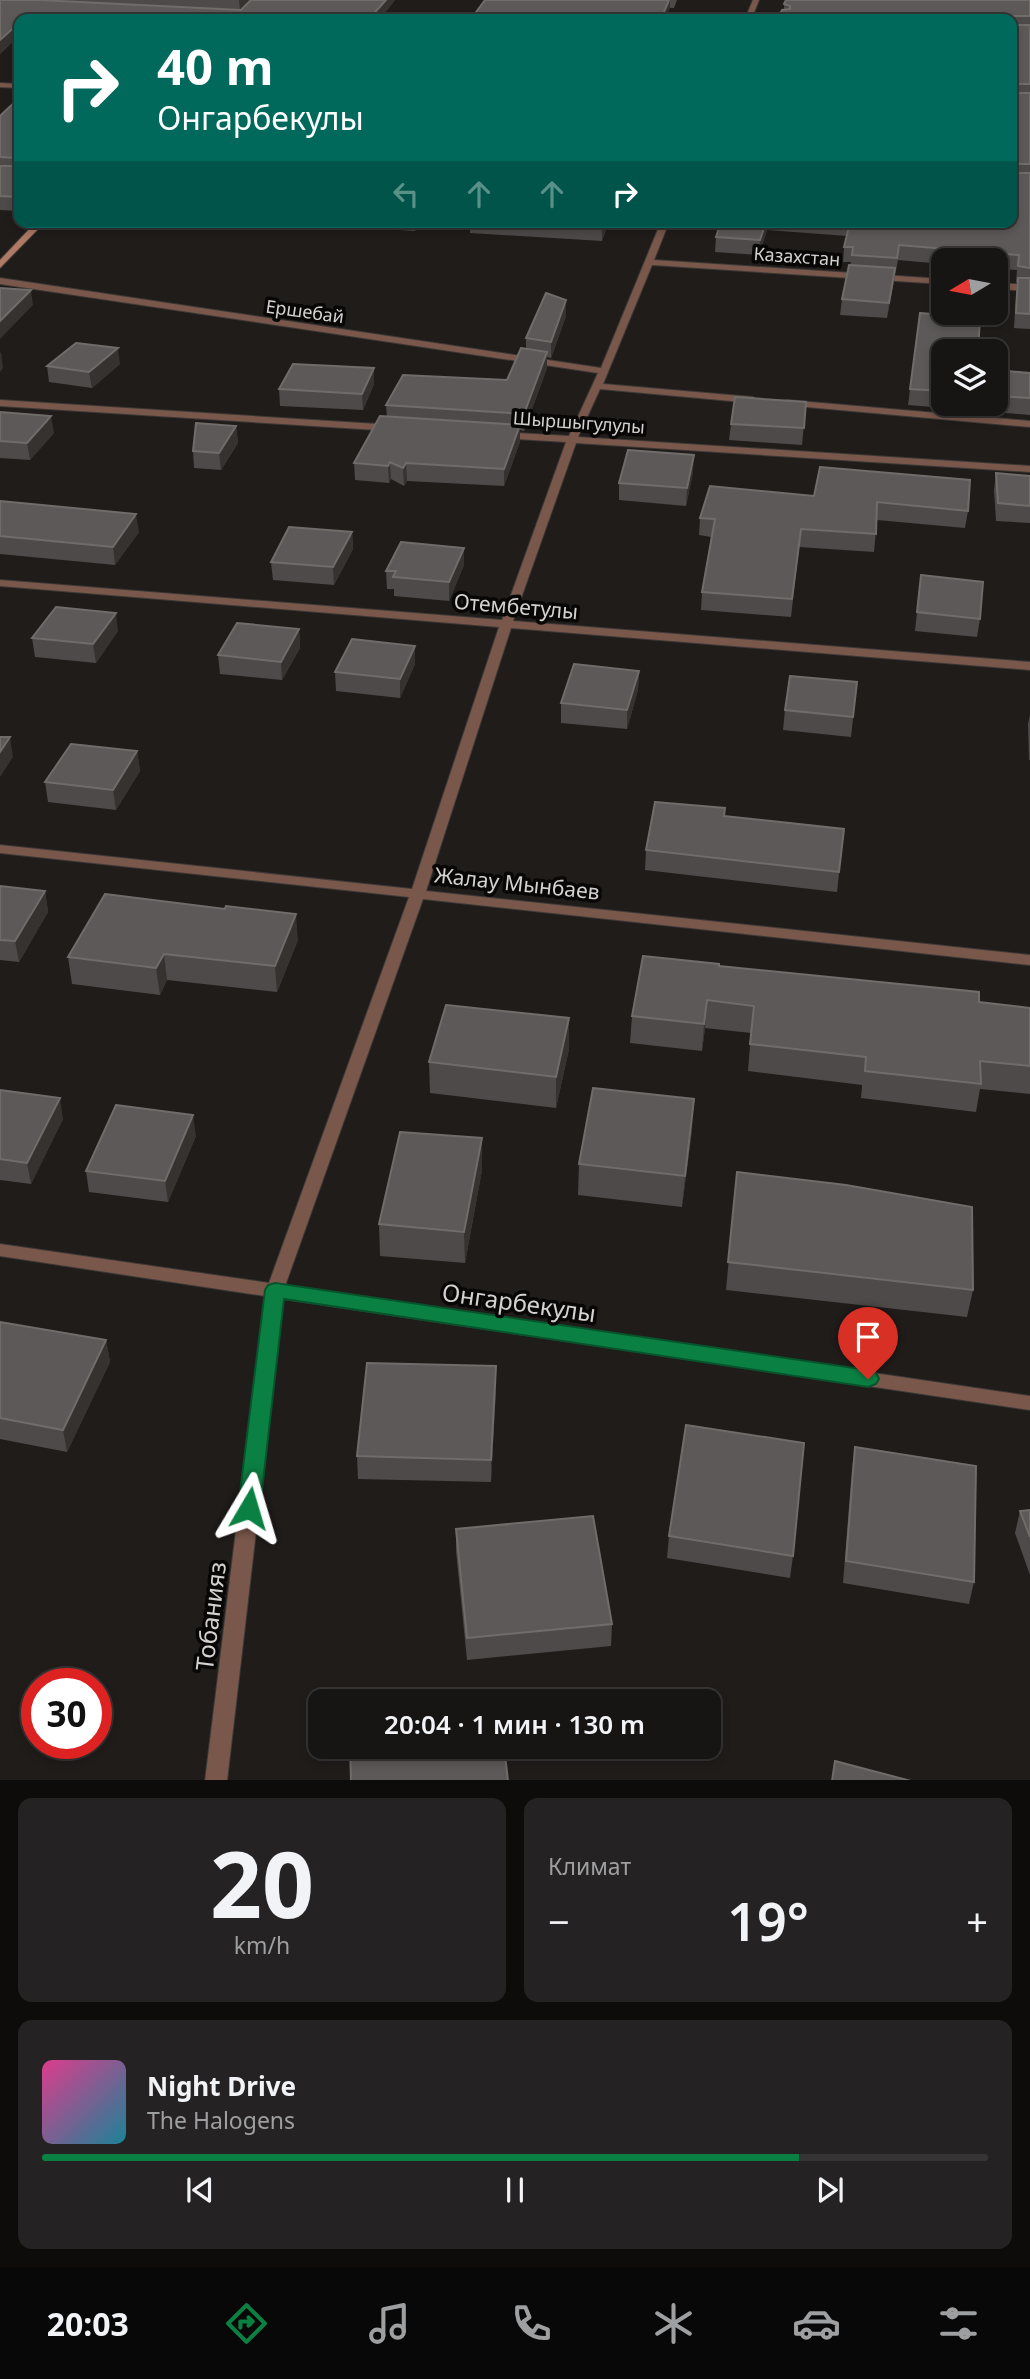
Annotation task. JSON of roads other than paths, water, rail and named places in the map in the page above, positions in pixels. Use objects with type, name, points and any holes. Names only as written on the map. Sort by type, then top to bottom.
[{"type":"street","points":[[0,265],[35,228]]},
{"type":"street","name":"Тобанияз","points":[[216,1780],[275,1290],[418,893],[506,624],[572,440],[604,371],[663,228]]},
{"type":"street","name":"Казахстан","points":[[649,262],[931,281]]},
{"type":"street","name":"Ершебай","points":[[0,281],[604,371]]},
{"type":"street","points":[[1008,287],[1030,288]]},
{"type":"street","points":[[597,386],[759,400]]},
{"type":"street","points":[[773,401],[1030,424]]},
{"type":"street","points":[[0,403],[405,429]]},
{"type":"street","name":"Шыршыгулулы","points":[[488,434],[1030,468]]},
{"type":"street","name":"Отембетулы","points":[[0,583],[1030,666]]},
{"type":"street","name":"Жалау Мынбаев","points":[[0,849],[1030,960]]},
{"type":"street","name":"Онгарбекулы","points":[[0,1250],[1030,1403]]}]
